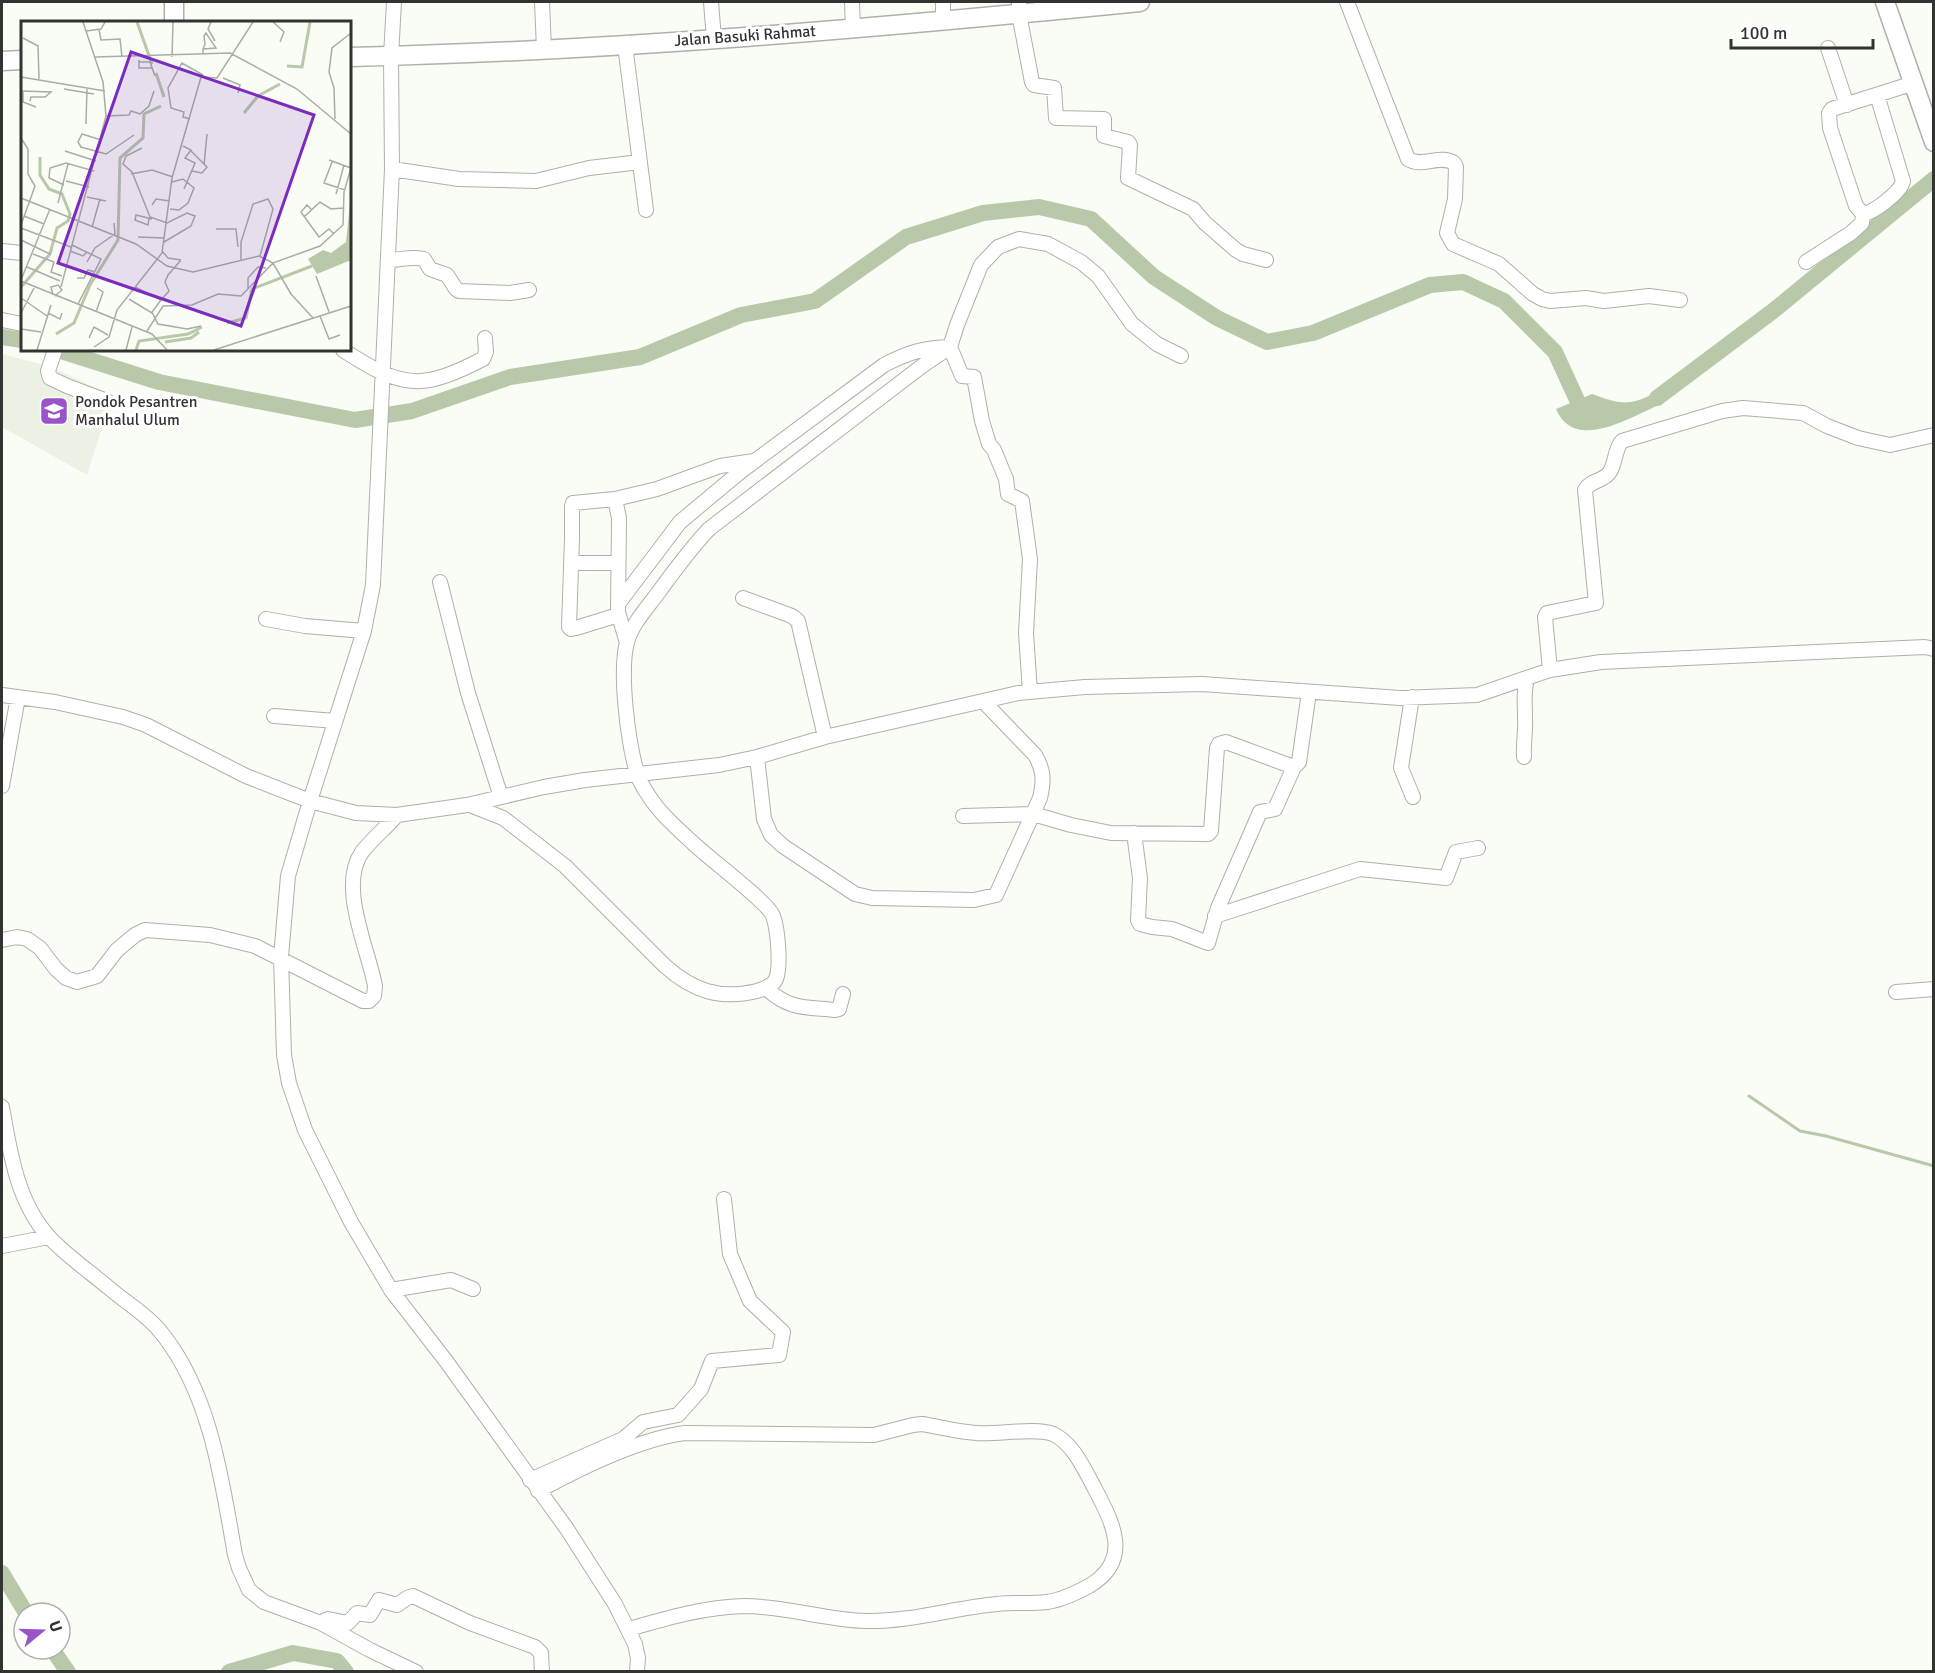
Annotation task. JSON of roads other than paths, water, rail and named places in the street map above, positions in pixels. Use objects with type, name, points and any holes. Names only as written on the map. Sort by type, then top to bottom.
[{"type":"main road","points":[[174,2],[174,21]]},
{"type":"main road","name":"Jalan Basuki Rahmat","points":[[351,57],[714,39],[943,20],[1019,8],[1131,2]]},
{"type":"main road","points":[[1885,2],[1934,142]]},
{"type":"main road","points":[[2,61],[21,60]]},
{"type":"street","points":[[394,2],[391,56],[392,169],[373,585],[364,631],[288,876],[281,957],[284,1055],[297,1108],[314,1151],[351,1222],[391,1290],[446,1361],[567,1529],[615,1604],[629,1629],[637,1650],[637,1671]]},
{"type":"street","points":[[542,2],[544,49]]},
{"type":"street","points":[[711,2],[714,39]]},
{"type":"street","points":[[852,2],[853,29]]},
{"type":"street","points":[[943,2],[943,20]]},
{"type":"street","points":[[1347,2],[1408,159],[1418,163],[1445,159],[1454,163],[1456,167],[1455,199],[1447,234],[1453,244],[1499,264],[1533,294],[1550,301],[1586,298],[1604,301],[1649,296],[1680,300]]},
{"type":"street","points":[[1019,8],[1033,84],[1053,88],[1057,118],[1104,119],[1103,135],[1128,142],[1130,145],[1128,178],[1193,209],[1204,223],[1236,250],[1266,260]]},
{"type":"street","points":[[625,45],[646,210]]},
{"type":"street","points":[[1828,48],[1847,105]]},
{"type":"street","points":[[1806,262],[1860,227],[1862,223],[1863,214],[1857,206],[1830,128],[1829,113],[1832,109],[1914,83]]},
{"type":"street","points":[[1863,214],[1870,212],[1899,190],[1903,181],[1876,95]]},
{"type":"street","points":[[392,169],[459,179],[536,181],[589,168],[640,162]]},
{"type":"street","points":[[470,805],[503,818],[565,866],[623,926],[679,978],[718,995],[746,993],[766,988],[776,979],[777,967],[777,934],[771,911],[660,811],[637,775],[626,698],[624,665],[627,643],[637,621],[680,562],[709,529],[950,347],[981,266],[998,247],[1019,239],[1048,244],[1081,262],[1098,276],[1132,324],[1157,344],[1181,356]]},
{"type":"street","points":[[2,251],[21,253]]},
{"type":"street","points":[[388,260],[401,260],[409,256],[424,259],[430,269],[447,275],[459,291],[510,293],[529,290]]},
{"type":"street","points":[[2,320],[21,324]]},
{"type":"street","points":[[345,351],[383,373],[413,381],[437,378],[483,359],[486,352],[486,338]]},
{"type":"street","points":[[755,460],[720,466],[668,486],[615,499],[572,504],[568,615],[570,628],[618,609],[676,526],[755,460],[884,365],[923,348],[950,347]]},
{"type":"street","points":[[950,347],[962,376],[974,377],[982,421],[989,444],[994,450],[1006,479],[1008,495],[1021,500],[1024,509],[1030,560],[1026,633],[1030,692]]},
{"type":"street","points":[[55,351],[48,371],[53,380],[107,401]]},
{"type":"street","points":[[1550,670],[1545,616],[1547,613],[1596,603],[1585,490],[1589,484],[1611,471],[1618,446],[1622,441],[1722,411],[1743,408],[1803,413],[1827,426],[1858,438],[1890,445],[1934,435]]},
{"type":"street","points":[[615,499],[619,518],[618,609],[627,643]]},
{"type":"street","points":[[571,563],[618,563]]},
{"type":"street","points":[[440,582],[465,683],[501,796]]},
{"type":"street","points":[[743,598],[792,616],[798,621],[825,737]]},
{"type":"street","points":[[266,619],[289,624],[364,631]]},
{"type":"street","points":[[2,695],[55,702],[123,717],[146,725],[246,776],[310,801],[356,813],[397,815],[470,805],[501,796],[585,780],[719,765],[757,757],[825,737],[1018,693],[1084,687],[1212,684],[1309,693],[1412,697],[1477,695],[1550,670],[1601,662],[1925,647],[1934,649]]},
{"type":"street","points":[[1524,757],[1523,695],[1527,679]]},
{"type":"street","points":[[1134,833],[1140,879],[1138,910],[1140,924],[1172,929],[1208,943],[1215,916],[1260,812],[1275,809],[1294,767],[1299,762],[1309,693]]},
{"type":"street","points":[[2,786],[18,697]]},
{"type":"street","points":[[1412,697],[1401,768],[1413,797]]},
{"type":"street","points":[[757,757],[765,819],[771,836],[855,894],[872,898],[974,900],[996,895],[1040,798],[1044,781],[1041,766],[1035,755],[983,701]]},
{"type":"street","points":[[274,716],[335,721]]},
{"type":"street","points":[[963,816],[1033,814],[1111,833],[1210,833],[1217,748],[1222,741],[1294,767]]},
{"type":"street","points":[[2,940],[17,937],[27,939],[40,948],[66,978],[77,982],[97,976],[117,950],[145,930],[210,935],[255,946],[281,957],[363,1001],[369,1001],[373,998],[375,986],[353,897],[352,879],[362,853],[397,815]]},
{"type":"street","points":[[1215,916],[1360,869],[1446,878],[1456,852],[1478,848]]},
{"type":"street","points":[[766,988],[779,1000],[791,1005],[835,1010],[839,1009],[843,994]]},
{"type":"street","points":[[1896,992],[1934,989]]},
{"type":"street","points":[[2,1107],[21,1190],[49,1237],[118,1296],[150,1319],[179,1359],[211,1432],[235,1555],[241,1575],[249,1590],[264,1602],[321,1623],[370,1650],[416,1671]]},
{"type":"street","points":[[534,1485],[623,1439],[643,1422],[678,1415],[701,1389],[712,1361],[779,1355],[783,1332],[750,1301],[730,1254],[724,1198]]},
{"type":"street","points":[[2,1246],[49,1237]]},
{"type":"street","points":[[391,1290],[451,1280],[473,1289]]},
{"type":"street","points":[[534,1485],[664,1437],[685,1433],[874,1435],[922,1424],[979,1434],[1031,1431],[1052,1434],[1065,1443],[1082,1466],[1107,1512],[1115,1537],[1113,1560],[1102,1577],[1074,1594],[1049,1602],[997,1604],[875,1621],[838,1618],[776,1608],[730,1607],[679,1615],[629,1629]]},
{"type":"street","points":[[321,1623],[328,1619],[348,1623],[357,1613],[368,1616],[372,1614],[379,1600],[395,1605],[413,1596],[470,1623],[534,1647],[541,1653],[542,1671]]},
{"type":"waterway","points":[[1657,398],[1773,311],[1934,179]]},
{"type":"waterway","points":[[61,351],[159,382],[355,420],[412,411],[510,377],[640,357],[741,315],[815,301],[906,237],[983,213],[1039,207],[1091,219],[1154,277],[1217,318],[1267,342],[1313,333],[1430,285],[1463,282],[1504,301],[1555,352],[1577,400]]},
{"type":"waterway","points":[[2,337],[21,340]]},
{"type":"waterway","points":[[1749,1096],[1800,1131],[1934,1166]]},
{"type":"waterway","points":[[2,1573],[19,1601]]},
{"type":"waterway","points":[[229,1672],[293,1653],[337,1661],[346,1672]]},
{"type":"waterway","points":[[60,1661],[68,1672]]},
{"type":"place","name":"Pondok Pesantren Manhalul Ulum","points":[[54,411]]}]
